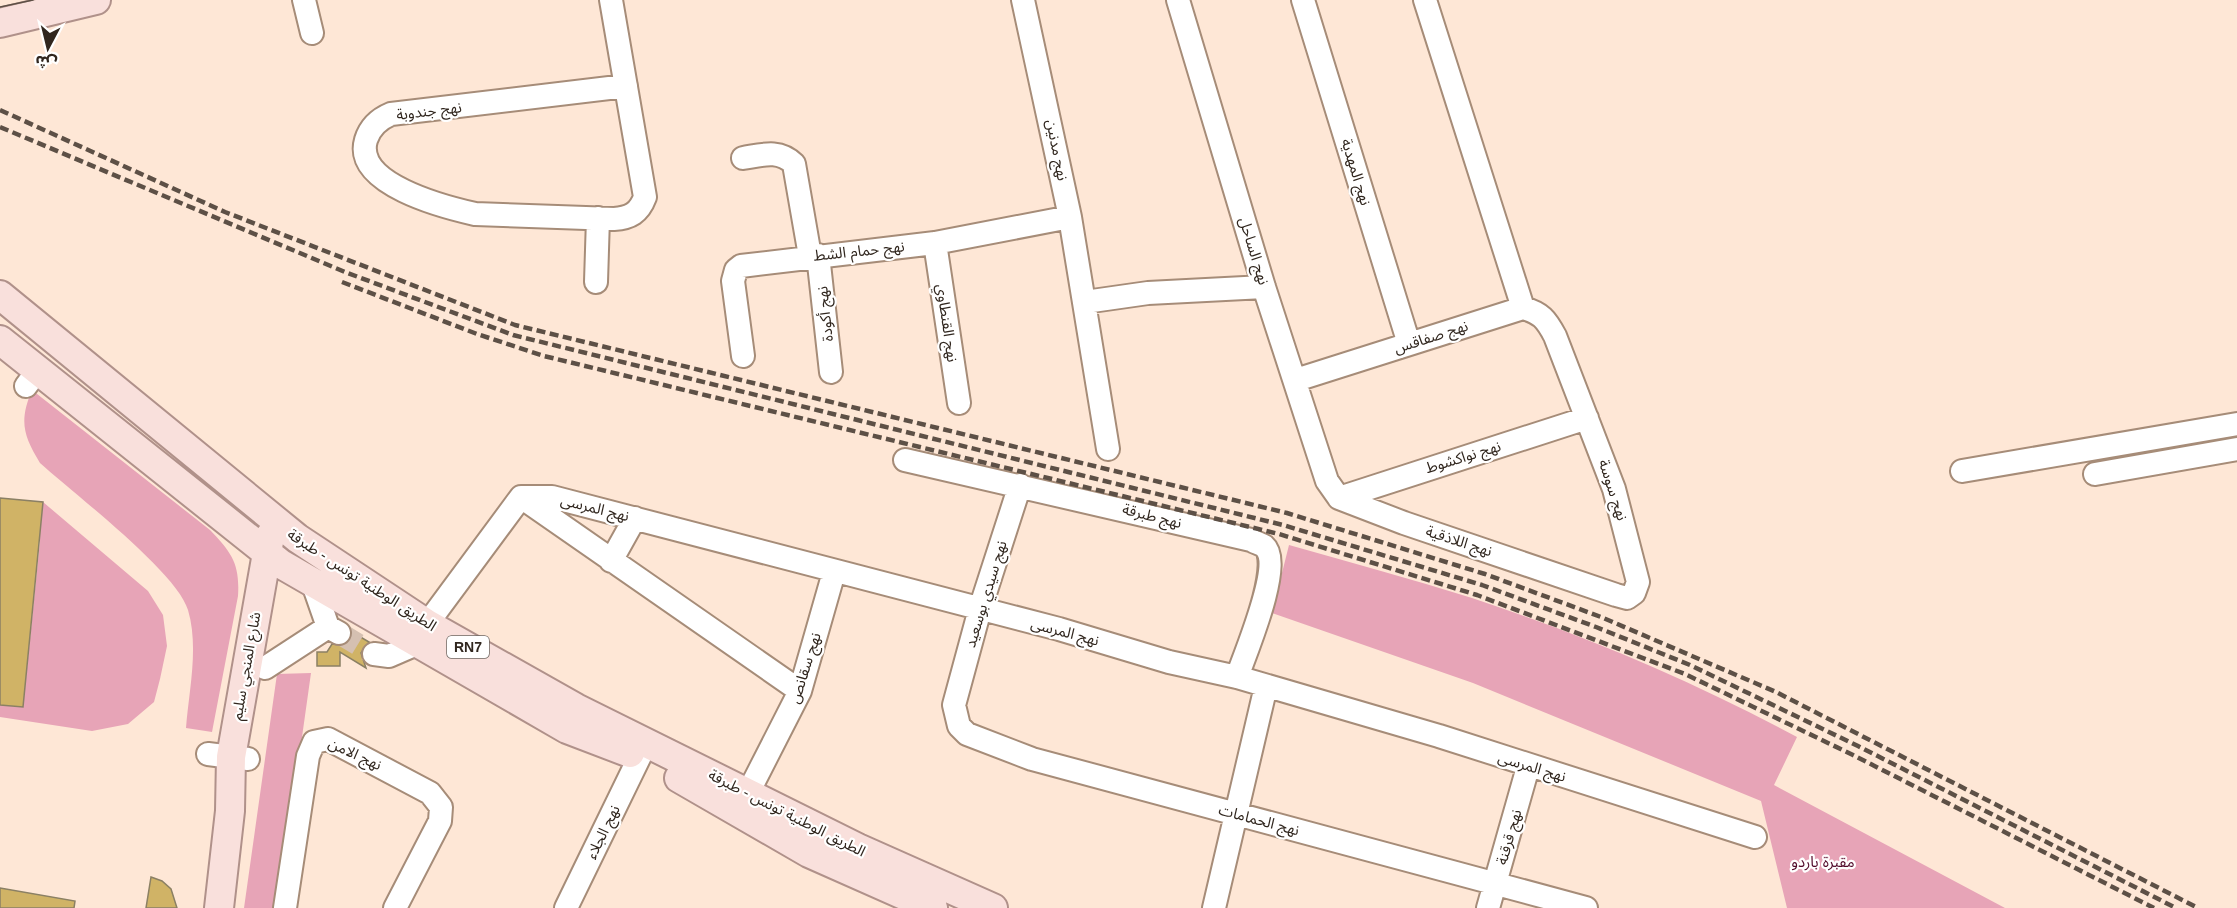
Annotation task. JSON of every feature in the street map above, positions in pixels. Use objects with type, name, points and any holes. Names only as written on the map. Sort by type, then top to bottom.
[{"type":"main road","points":[[0,23],[96,0]]},
{"type":"main road","name":"الطريق الوطنية تونس - طبرقة","points":[[2,301],[123,394],[287,530],[423,633],[567,729],[640,756],[809,853],[933,908]]},
{"type":"main road","name":"الطريق الوطنية تونس - طبرقة","points":[[0,340],[32,378],[100,421],[273,558],[313,584],[423,633],[858,849],[993,908]]},
{"type":"main road","points":[[100,421],[123,394]]},
{"type":"main road","name":"شارع المنجي سليم","points":[[219,908],[230,811],[229,756],[273,558],[287,530]]},
{"type":"main road","name":"شارع المنجي سليم","points":[[229,756],[264,668],[273,558]]},
{"type":"street","points":[[304,0],[312,33]]},
{"type":"street","name":"نهج جندوبة","points":[[611,0],[626,86],[645,197],[642,207],[626,218],[496,216],[456,210],[387,183],[370,166],[364,147],[373,126],[391,114],[626,86]]},
{"type":"street","name":"نهج مدنين","points":[[1023,0],[1070,217],[1108,449]]},
{"type":"street","name":"نهج الساحل","points":[[1178,0],[1264,287],[1327,481],[1339,498]]},
{"type":"street","name":"نهج المهدية","points":[[1303,0],[1409,344]]},
{"type":"street","points":[[1425,0],[1522,308]]},
{"type":"street","name":"نهج أكودة","points":[[743,158],[772,153],[788,158],[794,164],[814,256],[831,372]]},
{"type":"street","name":"نهج حمام الشط","points":[[743,356],[734,287],[736,270],[745,265],[936,243],[1070,217]]},
{"type":"street","points":[[596,282],[598,218]]},
{"type":"street","name":"نهج القنطاوي","points":[[936,243],[959,403]]},
{"type":"street","points":[[1085,302],[1149,293],[1264,287]]},
{"type":"street","name":"نهج صفاقس","points":[[1296,380],[1522,308]]},
{"type":"street","name":"نهج سوسة","points":[[1522,308],[1538,312],[1546,319],[1556,336],[1614,489],[1638,582],[1634,593],[1627,598],[1581,583]]},
{"type":"street","name":"نهج نواكشوط","points":[[1339,498],[1587,418]]},
{"type":"street","points":[[1962,471],[2237,424]]},
{"type":"street","points":[[2095,474],[2237,449]]},
{"type":"street","name":"نهج طبرقة","points":[[905,460],[1251,540],[1264,546],[1270,557],[1270,576],[1238,677]]},
{"type":"street","name":"نهج سيدي بوسعيد","points":[[954,705],[980,609],[1020,485]]},
{"type":"street","name":"نهج المرسى","points":[[521,497],[552,496],[980,609],[1169,662],[1238,677],[1266,687],[1353,710],[1528,767],[1635,797],[1755,837]]},
{"type":"street","points":[[374,654],[388,656],[423,633],[521,497],[800,691]]},
{"type":"street","name":"نهج اللاذقية","points":[[1339,498],[1404,523],[1581,583]]},
{"type":"street","points":[[611,561],[635,518]]},
{"type":"street","name":"نهج سقانص","points":[[748,793],[800,691],[834,572]]},
{"type":"street","points":[[264,668],[334,630],[313,584]]},
{"type":"street","points":[[1214,908],[1266,687]]},
{"type":"street","name":"نهج الحمامات","points":[[954,705],[959,726],[967,734],[1032,759],[1586,908]]},
{"type":"street","name":"نهج الامن","points":[[285,908],[308,756],[314,742],[328,739],[403,776],[430,793],[441,807],[440,821],[395,908]]},
{"type":"street","name":"نهج الجلاء","points":[[566,908],[640,756]]},
{"type":"street","name":"نهج قرقنة","points":[[1488,908],[1528,767]]},
{"type":"green space","points":[[32,390],[210,530],[233,560],[238,575],[238,596],[212,732],[186,728],[193,639],[188,610],[180,594],[145,555],[40,463],[27,436],[24,419]]},
{"type":"green space","points":[[43,502],[148,591],[163,615],[167,646],[154,702],[128,724],[92,731],[0,717],[0,705],[23,707],[40,541],[0,537],[0,519],[41,523]]},
{"type":"green space","name":"مقبرة باردو","points":[[1289,545],[1403,577],[1514,612],[1637,660],[1758,716],[1797,737],[1774,785],[2005,908],[1787,908],[1761,801],[1473,683],[1272,613]]},
{"type":"green space","points":[[311,673],[278,908],[244,908],[277,674]]},
{"type":"building","points":[[0,498],[43,502],[23,707],[0,705]]},
{"type":"building","points":[[352,632],[369,642],[361,653],[366,668],[340,652],[340,666],[317,666],[317,652],[327,652],[332,644],[345,645],[351,639]]},
{"type":"building","points":[[151,877],[162,881],[171,889],[177,908],[146,908]]},
{"type":"building","points":[[0,888],[75,901],[74,908],[0,908]]},
{"type":"tunnel","points":[[339,633],[374,654]]},
{"type":"tram line","points":[[0,7],[33,0]]},
{"type":"railway","points":[[0,110],[225,212],[515,325],[1287,513],[1485,574],[1601,617],[1776,692],[2198,908]]},
{"type":"railway","points":[[0,127],[345,272],[513,335],[1283,525],[1482,585],[1690,665],[1858,746],[2176,908]]},
{"type":"railway","points":[[342,282],[477,334],[544,356],[1279,534],[1477,595],[1685,674],[1853,755],[2154,908]]}]
